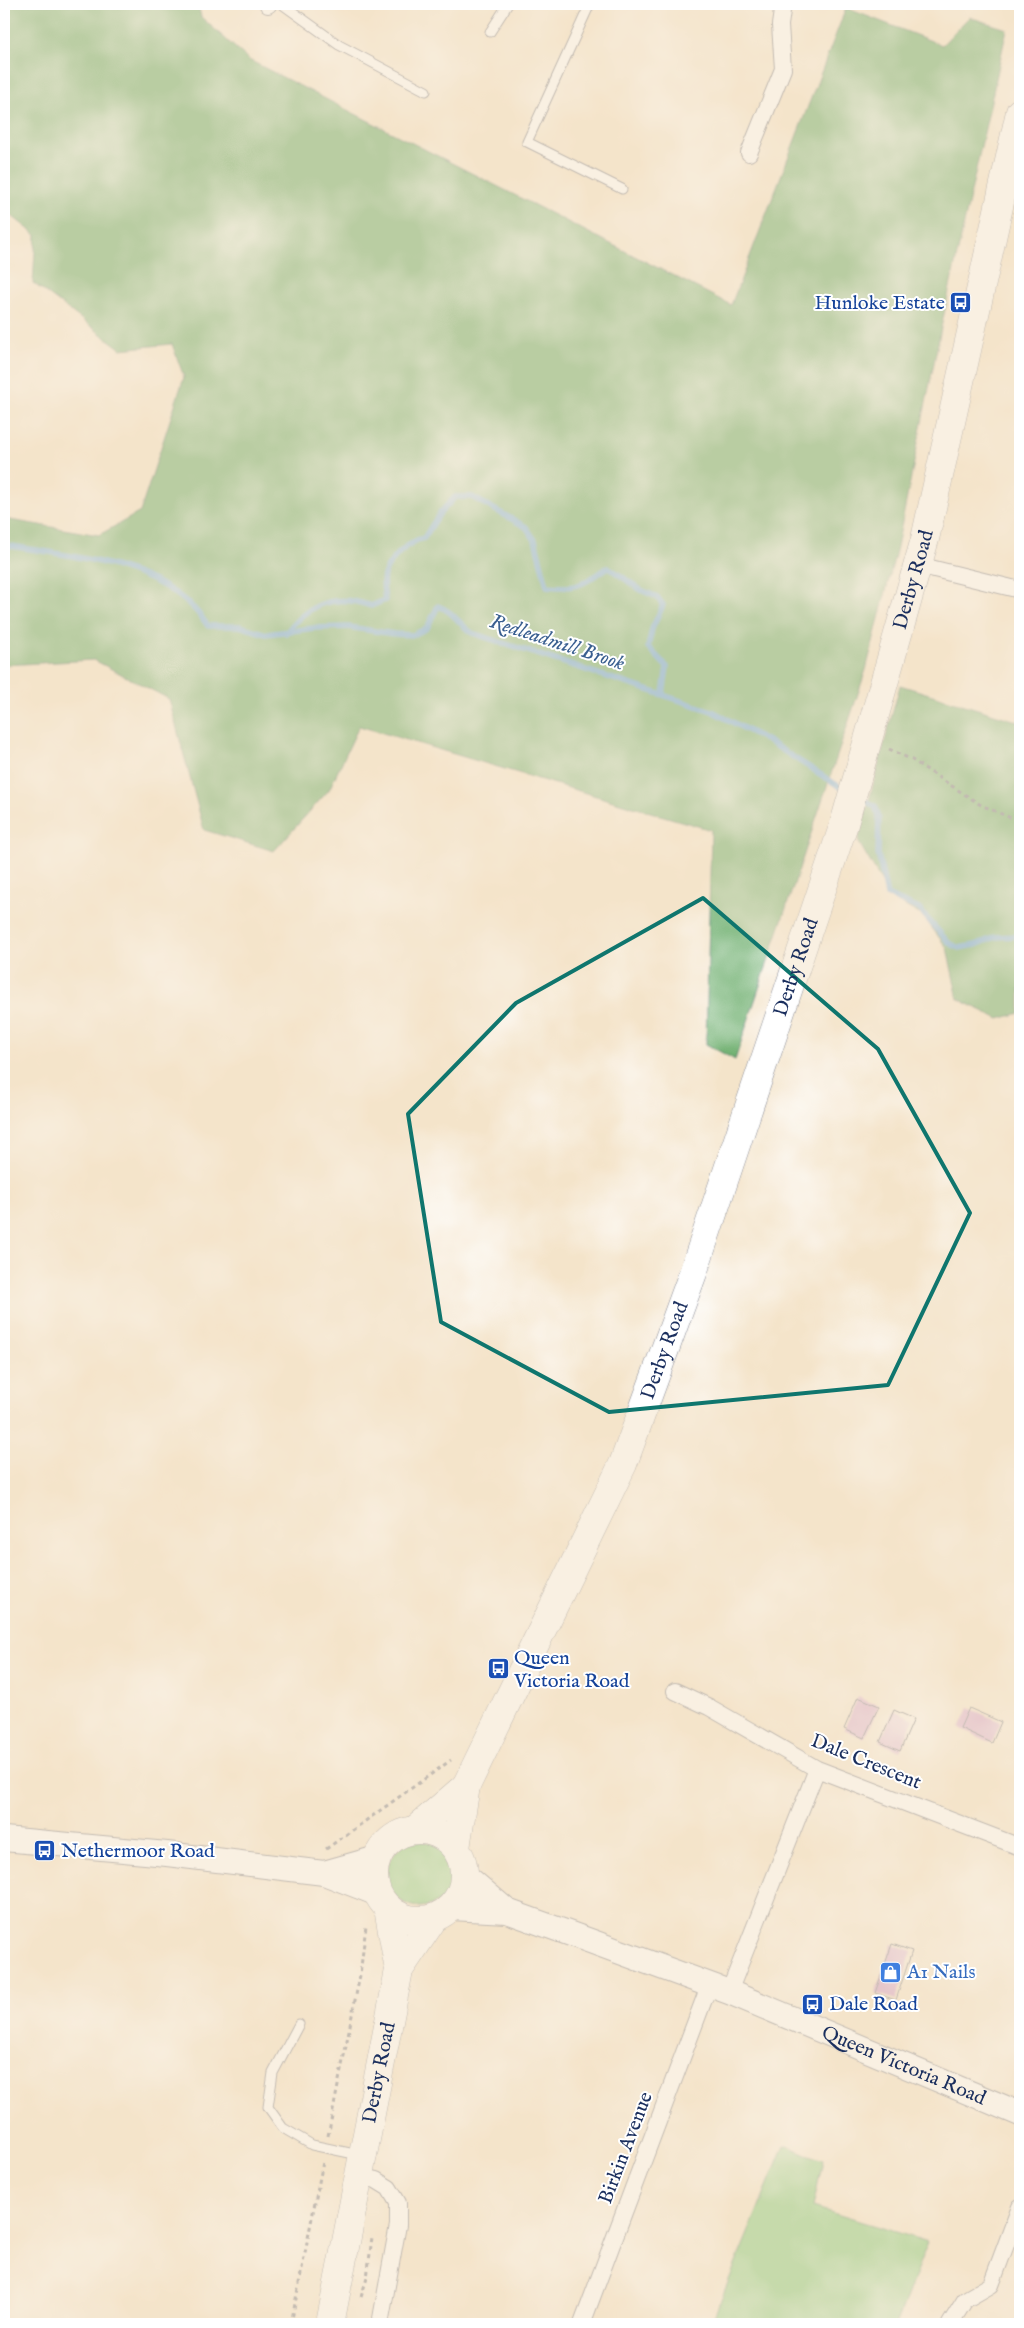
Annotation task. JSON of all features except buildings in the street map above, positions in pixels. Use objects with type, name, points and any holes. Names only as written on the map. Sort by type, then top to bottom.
[{"type":"highway","name":"Derby Road","points":[[456,1847],[466,1786],[623,1464],[693,1274],[844,824],[918,566],[1020,112]]},
{"type":"highway","name":"Derby Road","points":[[416,1829],[466,1786]]},
{"type":"highway","points":[[416,1829],[432,1830],[445,1836],[456,1847],[463,1860],[464,1887],[399,1970],[378,1908],[374,1870],[376,1858],[386,1844],[400,1833],[416,1829]]},
{"type":"highway","points":[[378,1908],[410,1919],[442,1913]]},
{"type":"highway","name":"Derby Road","points":[[330,2324],[399,1970]]},
{"type":"street","points":[[749,153],[783,69],[780,25],[784,4]]},
{"type":"street","points":[[918,566],[1020,590]]},
{"type":"street","name":"Dale Crescent","points":[[675,1691],[709,1706],[817,1769],[1020,1847]]},
{"type":"street","points":[[719,1989],[817,1769]]},
{"type":"street","points":[[4,1839],[167,1854],[321,1863],[376,1858]]},
{"type":"street","points":[[321,1863],[378,1908]]},
{"type":"street","name":"Queen Victoria Road","points":[[465,1875],[507,1911],[719,1989],[1020,2114]]},
{"type":"street","name":"Queen Victoria Road","points":[[442,1913],[507,1911]]},
{"type":"street","name":"Birkin Avenue","points":[[582,2324],[719,1989]]},
{"type":"street","points":[[361,2166],[376,2180],[389,2188],[398,2203],[398,2225],[380,2324]]},
{"type":"street","points":[[950,2324],[965,2300],[991,2285],[1020,2207]]},
{"type":"lane","points":[[273,4],[339,46],[426,91]]},
{"type":"lane","points":[[490,32],[508,4]]},
{"type":"lane","points":[[590,4],[527,142],[622,189]]},
{"type":"lane","points":[[299,2024],[273,2073],[268,2107],[282,2128],[312,2145],[326,2148],[361,2166]]},
{"type":"path","points":[[868,740],[912,760],[981,805],[1020,822]]},
{"type":"path","points":[[321,1863],[445,1766],[458,1753]]},
{"type":"path","points":[[291,2324],[360,1975],[378,1908]]},
{"type":"highlighted area","points":[[703,898],[878,1049],[970,1213],[888,1385],[609,1412],[441,1322],[408,1114],[516,1003]]},
{"type":"green space","points":[[4,4],[198,4],[201,17],[249,60],[731,305],[846,8],[942,45],[969,17],[1007,29],[941,328],[897,547],[866,670],[735,1060],[706,1044],[711,830],[359,726],[329,790],[274,851],[204,830],[169,699],[94,660],[4,665],[4,519],[99,535],[140,512],[184,377],[172,344],[121,349],[33,283],[36,235],[4,210]]},
{"type":"green space","points":[[900,685],[1020,722],[1020,1013],[999,1019],[958,999],[947,948],[923,916],[891,898],[858,841]]},
{"type":"green space","points":[[420,1841],[433,1844],[443,1851],[450,1861],[453,1874],[450,1887],[443,1897],[433,1904],[420,1907],[407,1904],[397,1897],[390,1887],[387,1874],[390,1861],[397,1851],[407,1844]]},
{"type":"green space","points":[[784,2145],[823,2160],[813,2207],[928,2242],[896,2324],[711,2324]]},
{"type":"waterway","points":[[286,633],[304,614],[323,603],[346,601],[371,606],[385,600],[384,575],[395,557],[412,543],[424,538],[440,513],[455,497],[472,497],[526,527],[535,540],[547,586],[566,587],[580,584],[593,578],[608,567],[641,590],[657,597],[663,605],[652,629],[648,647],[667,667],[663,694]]},
{"type":"waterway","name":"Redleadmill Brook","points":[[4,545],[87,559],[116,566],[143,576],[169,589],[190,605],[208,626],[240,626],[266,634],[314,628],[348,627],[413,635],[427,628],[438,606],[452,614],[472,633],[712,711],[771,743],[845,790]]},
{"type":"waterway","name":"Redleadmill Brook","points":[[860,798],[875,806],[879,817],[878,854],[887,895],[919,909],[949,943],[959,948],[976,945],[995,937],[1020,936]]},
{"type":"place","name":"Hunloke Estate","points":[[961,303]]},
{"type":"place","name":"Queen Victoria Road","points":[[498,1669]]},
{"type":"place","name":"Nethermoor Road","points":[[45,1851]]},
{"type":"place","name":"A1 Nails","points":[[891,1972]]},
{"type":"place","name":"Dale Road","points":[[813,2004]]}]
